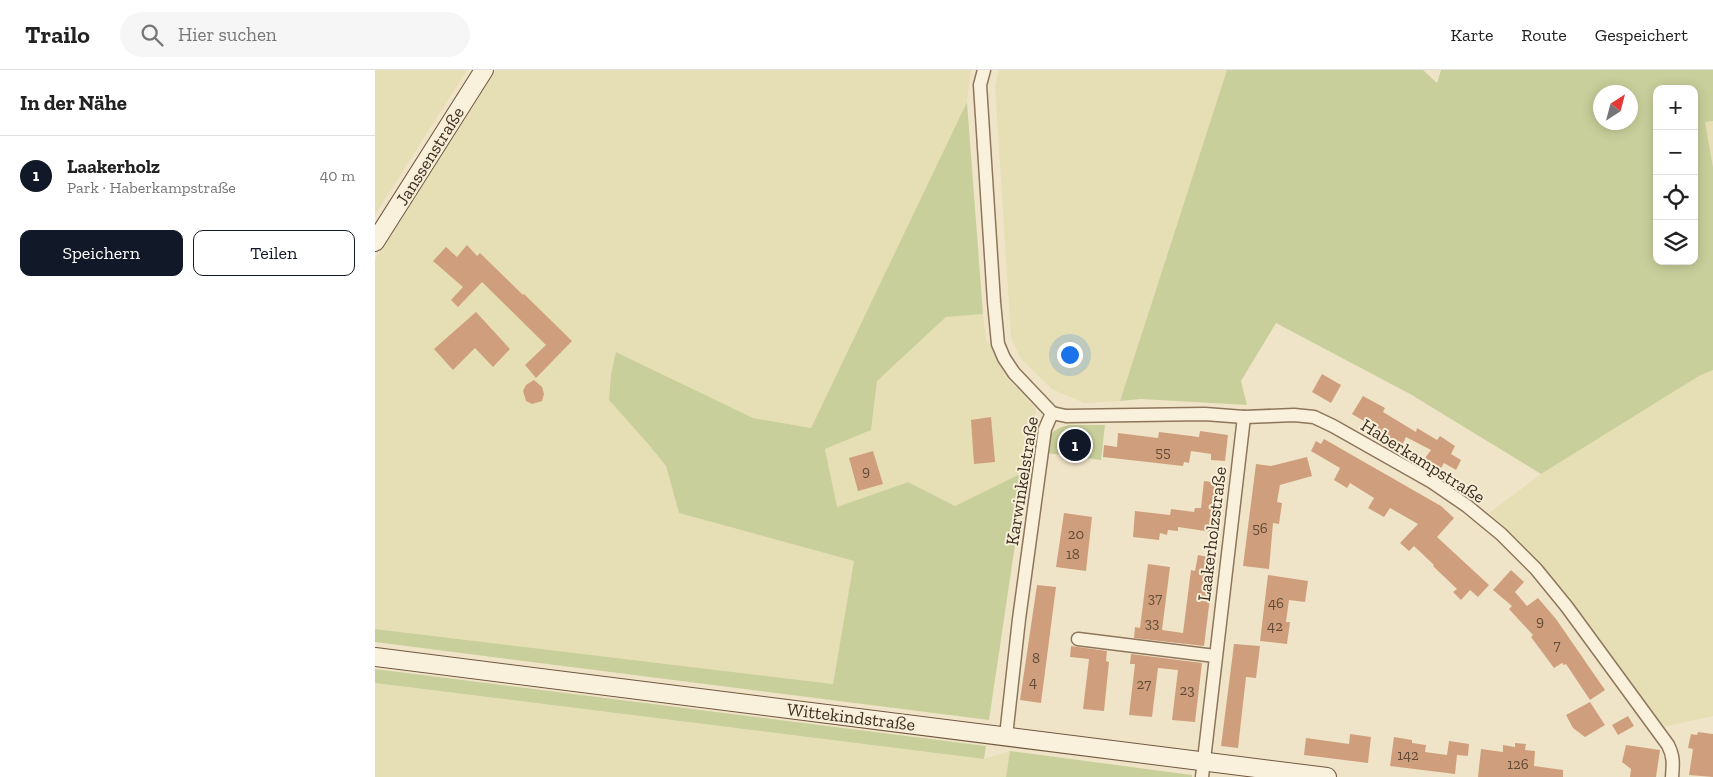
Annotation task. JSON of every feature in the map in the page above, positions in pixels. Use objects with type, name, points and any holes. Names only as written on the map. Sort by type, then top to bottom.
[{"type":"main road","name":"Janssenstraße","points":[[375,242],[484,70]]},
{"type":"main road","name":"Wittekindstraße","points":[[375,657],[1006,736],[1203,769],[1327,777]]},
{"type":"street","name":"Karwinkelstraße","points":[[984,70],[980,86],[998,344],[1004,358],[1014,373],[1052,413],[1045,429],[1018,629],[1006,736]]},
{"type":"street","name":"Haberkampstraße","points":[[1052,413],[1066,416],[1205,414],[1244,417],[1294,415],[1314,417],[1432,482],[1467,506],[1501,534],[1536,569],[1567,607],[1668,745],[1674,760],[1672,777]]},
{"type":"street","name":"Laakerholzstraße","points":[[1203,769],[1244,417]]},
{"type":"street","points":[[1078,639],[1215,656]]},
{"type":"shaded area","points":[[375,70],[467,70],[375,215]]},
{"type":"shaded area","points":[[496,70],[971,70],[967,102],[811,428],[753,418],[617,352],[611,374],[609,400],[666,466],[679,513],[854,561],[833,684],[375,629],[375,259]]},
{"type":"shaded area","points":[[999,70],[1227,70],[1120,401],[1084,403],[1052,389],[1021,359],[1011,338],[995,85]]},
{"type":"shaded area","points":[[1713,121],[1713,167],[1705,122]]},
{"type":"shaded area","points":[[983,314],[986,339],[1006,377],[1036,409],[1026,471],[955,506],[908,482],[837,507],[825,449],[871,430],[877,381],[946,317]]},
{"type":"shaded area","points":[[1713,370],[1713,716],[1663,727],[1572,602],[1506,528],[1489,513],[1541,474],[1699,376]]},
{"type":"shaded area","points":[[375,683],[984,759],[1010,751],[1006,777],[375,777]]},
{"type":"green space","points":[[1227,70],[1423,70],[1437,83],[1441,70],[1713,70],[1713,121],[1705,122],[1713,167],[1713,370],[1699,376],[1541,474],[1410,394],[1276,323],[1241,381],[1247,405],[1141,399],[1120,401]]},
{"type":"green space","points":[[967,102],[983,314],[946,317],[877,381],[871,430],[825,449],[837,507],[908,482],[955,506],[1026,471],[989,720],[375,642],[375,629],[833,684],[854,561],[679,513],[666,466],[609,400],[611,374],[616,352],[753,418],[811,428]]},
{"type":"green space","points":[[1069,425],[1105,425],[1101,460],[1046,453],[1051,434]]},
{"type":"green space","points":[[375,669],[986,746],[984,759],[375,683]]},
{"type":"green space","points":[[1010,751],[1192,775],[1192,777],[1006,777]]},
{"type":"building","points":[[467,245],[477,256],[480,253],[572,341],[536,378],[525,365],[546,345],[482,282],[458,307],[451,300],[463,287],[433,261],[446,247],[457,257]]},
{"type":"building","points":[[476,312],[510,349],[493,367],[475,348],[453,370],[434,349]]},
{"type":"building","points":[[1322,374],[1341,385],[1331,403],[1312,392]]},
{"type":"building","points":[[534,380],[542,387],[544,394],[542,401],[532,404],[526,401],[523,391],[526,385]]},
{"type":"building","points":[[1363,396],[1385,408],[1383,412],[1416,432],[1417,428],[1437,440],[1440,436],[1455,446],[1451,454],[1461,460],[1456,470],[1444,463],[1441,468],[1425,458],[1431,450],[1406,437],[1401,447],[1383,436],[1384,433],[1352,414]]},
{"type":"building","points":[[991,417],[995,462],[974,464],[971,420]]},
{"type":"building","points":[[1200,431],[1228,435],[1225,461],[1211,460],[1211,454],[1191,451],[1189,463],[1184,462],[1183,466],[1103,457],[1104,445],[1117,447],[1118,433],[1158,438],[1159,432],[1199,437]]},
{"type":"building","points":[[1324,439],[1441,506],[1454,518],[1437,537],[1489,585],[1478,597],[1470,590],[1461,600],[1453,592],[1457,589],[1414,546],[1409,551],[1400,543],[1418,524],[1390,508],[1384,517],[1368,508],[1374,498],[1350,483],[1347,488],[1334,480],[1340,468],[1311,451],[1316,441],[1321,444]]},
{"type":"building","points":[[873,451],[883,484],[858,491],[849,458]]},
{"type":"building","points":[[1307,457],[1312,476],[1280,485],[1277,502],[1282,503],[1279,524],[1273,523],[1269,569],[1243,566],[1256,464],[1271,466]]},
{"type":"building","points":[[1204,481],[1218,483],[1212,532],[1178,527],[1178,531],[1168,530],[1167,535],[1160,533],[1159,540],[1133,537],[1135,511],[1170,515],[1171,509],[1194,512],[1195,508],[1201,508]]},
{"type":"building","points":[[1064,513],[1092,517],[1086,571],[1056,567]]},
{"type":"building","points":[[1198,555],[1208,557],[1205,573],[1213,574],[1204,646],[1134,638],[1135,627],[1140,628],[1148,564],[1170,567],[1162,630],[1183,633],[1191,570],[1195,571]]},
{"type":"building","points":[[1511,570],[1524,582],[1515,592],[1527,606],[1538,598],[1556,619],[1605,690],[1590,700],[1566,664],[1562,663],[1554,668],[1531,637],[1533,635],[1509,609],[1512,606],[1493,590]]},
{"type":"building","points":[[1268,575],[1308,581],[1305,602],[1289,600],[1286,622],[1290,622],[1287,644],[1260,641]]},
{"type":"building","points":[[1037,585],[1056,587],[1041,703],[1020,700]]},
{"type":"building","points":[[1234,644],[1260,646],[1256,678],[1246,677],[1238,748],[1221,746]]},
{"type":"building","points":[[1071,646],[1107,651],[1106,661],[1109,662],[1104,711],[1083,709],[1089,659],[1070,657]]},
{"type":"building","points":[[1131,654],[1202,663],[1195,722],[1172,720],[1178,670],[1158,668],[1152,717],[1129,715],[1135,664],[1130,664]]},
{"type":"building","points":[[1590,702],[1605,725],[1585,737],[1573,728],[1566,715]]},
{"type":"building","points":[[1628,716],[1634,726],[1618,735],[1612,725]]},
{"type":"building","points":[[1698,732],[1713,734],[1713,777],[1689,775],[1693,749],[1688,748],[1691,734],[1697,735]]},
{"type":"building","points":[[1350,734],[1371,737],[1368,763],[1304,755],[1306,738],[1349,744]]},
{"type":"building","points":[[1394,737],[1426,745],[1425,752],[1447,755],[1449,741],[1469,744],[1468,756],[1457,755],[1455,774],[1390,766]]},
{"type":"building","points":[[1515,743],[1526,744],[1525,750],[1535,751],[1534,766],[1563,770],[1563,777],[1478,777],[1481,749],[1503,752],[1503,745],[1515,747]]},
{"type":"building","points":[[1626,745],[1660,750],[1656,777],[1630,777],[1631,769],[1622,762]]},
{"type":"place","name":"Laakerholz","points":[[1075,445]]}]
